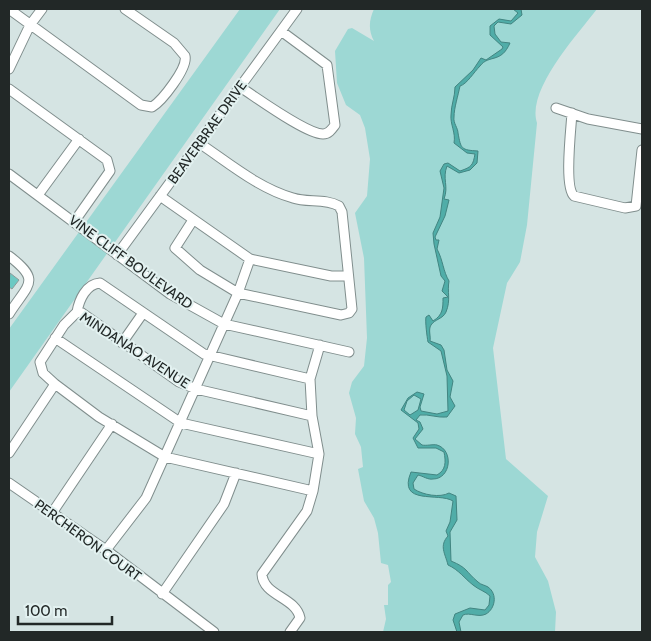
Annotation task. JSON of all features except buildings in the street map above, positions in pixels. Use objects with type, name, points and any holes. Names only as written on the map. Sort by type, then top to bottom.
[{"type":"street","points":[[9,69],[30,25],[42,9]]},
{"type":"street","points":[[9,10],[141,105],[152,107],[158,103],[184,68],[185,56],[174,43],[126,9]]},
{"type":"street","name":"BEAVERBRAE DRIVE","points":[[117,255],[297,9]]},
{"type":"street","points":[[240,87],[305,128],[323,134],[330,132],[335,125],[327,65],[281,31]]},
{"type":"street","points":[[9,89],[107,160],[110,166],[110,171],[74,222]]},
{"type":"street","points":[[556,108],[616,126],[642,129]]},
{"type":"street","points":[[572,113],[569,182],[571,194],[574,196],[625,208],[636,206],[642,150]]},
{"type":"street","points":[[38,195],[79,139]]},
{"type":"street","points":[[193,220],[176,244],[176,252],[200,270],[238,293],[346,315],[352,310],[350,284],[347,276],[342,212],[339,206],[295,199],[279,193],[262,185],[199,143]]},
{"type":"street","name":"VINE CLIFF BOULEVARD","points":[[9,174],[170,294],[224,324],[349,352]]},
{"type":"street","points":[[160,196],[250,259],[331,276],[347,276]]},
{"type":"street","points":[[9,256],[29,273],[30,277],[29,283],[9,314]]},
{"type":"street","points":[[106,550],[146,498],[238,293],[250,259]]},
{"type":"street","points":[[77,312],[82,297],[91,285],[103,284],[198,351],[210,356],[310,379]]},
{"type":"street","name":"MINDANAO AVENUE","points":[[55,384],[43,373],[40,366],[42,358],[55,338],[77,312],[82,313],[179,382],[196,389],[312,416]]},
{"type":"street","points":[[122,343],[143,313]]},
{"type":"street","points":[[55,338],[181,423],[319,454]]},
{"type":"street","points":[[290,632],[300,618],[299,613],[293,606],[266,586],[262,574],[307,511],[313,491],[319,454],[312,416],[310,379],[320,345]]},
{"type":"street","points":[[9,452],[55,384],[112,424],[165,457],[313,491]]},
{"type":"street","points":[[52,513],[112,424]]},
{"type":"street","points":[[162,594],[224,504],[236,473]]},
{"type":"street","name":"PERCHERON COURT","points":[[9,483],[106,550],[214,632]]},
{"type":"shaded area","points":[[240,9],[280,9],[9,392],[9,329]]},
{"type":"shaded area","points":[[374,9],[597,9],[556,63],[539,95],[536,110],[537,123],[527,225],[520,262],[507,283],[493,348],[506,459],[548,496],[537,532],[535,557],[548,581],[556,612],[555,632],[383,632],[386,619],[384,605],[388,605],[388,585],[391,582],[388,565],[381,563],[378,533],[374,518],[364,501],[358,469],[363,467],[361,447],[355,434],[356,418],[349,393],[352,382],[364,366],[367,338],[364,258],[355,213],[367,196],[370,159],[365,128],[360,115],[346,105],[337,83],[335,51],[348,29],[352,28],[374,41],[370,25]]},
{"type":"shaded area","points":[[513,9],[521,9],[522,15],[511,24],[498,22],[494,26],[495,34],[501,42],[510,43],[503,54],[484,62],[460,86],[454,121],[463,148],[478,151],[477,163],[470,170],[459,173],[447,166],[444,199],[449,200],[445,216],[435,237],[436,240],[439,240],[437,249],[449,281],[448,304],[445,314],[430,327],[430,341],[441,345],[444,350],[447,370],[453,381],[450,397],[455,406],[447,417],[420,415],[416,420],[420,422],[423,429],[415,439],[422,445],[436,445],[442,448],[446,452],[448,464],[447,470],[439,478],[429,479],[418,475],[413,483],[414,489],[431,495],[445,495],[449,493],[456,496],[457,520],[450,532],[451,561],[464,568],[479,583],[488,587],[494,597],[492,609],[486,614],[463,615],[459,622],[461,632],[457,632],[453,620],[455,614],[470,608],[485,610],[489,605],[490,596],[475,587],[448,565],[443,546],[448,536],[446,531],[450,522],[453,501],[414,494],[410,490],[408,483],[411,472],[437,475],[444,468],[445,456],[444,452],[436,448],[418,448],[413,438],[419,429],[418,423],[401,410],[408,398],[417,392],[424,394],[420,407],[421,411],[437,414],[448,411],[447,376],[441,351],[428,342],[426,322],[426,317],[429,315],[433,321],[441,314],[443,298],[448,297],[442,291],[445,281],[441,276],[433,233],[440,217],[444,188],[440,171],[444,164],[448,163],[460,171],[473,163],[475,154],[467,153],[454,143],[451,118],[455,87],[473,70],[481,58],[486,60],[502,49],[503,47],[490,35],[490,26],[499,19],[511,21],[518,13]],"holes":[[[414,395],[421,399],[418,410],[410,415],[404,410],[407,401]]]}]
